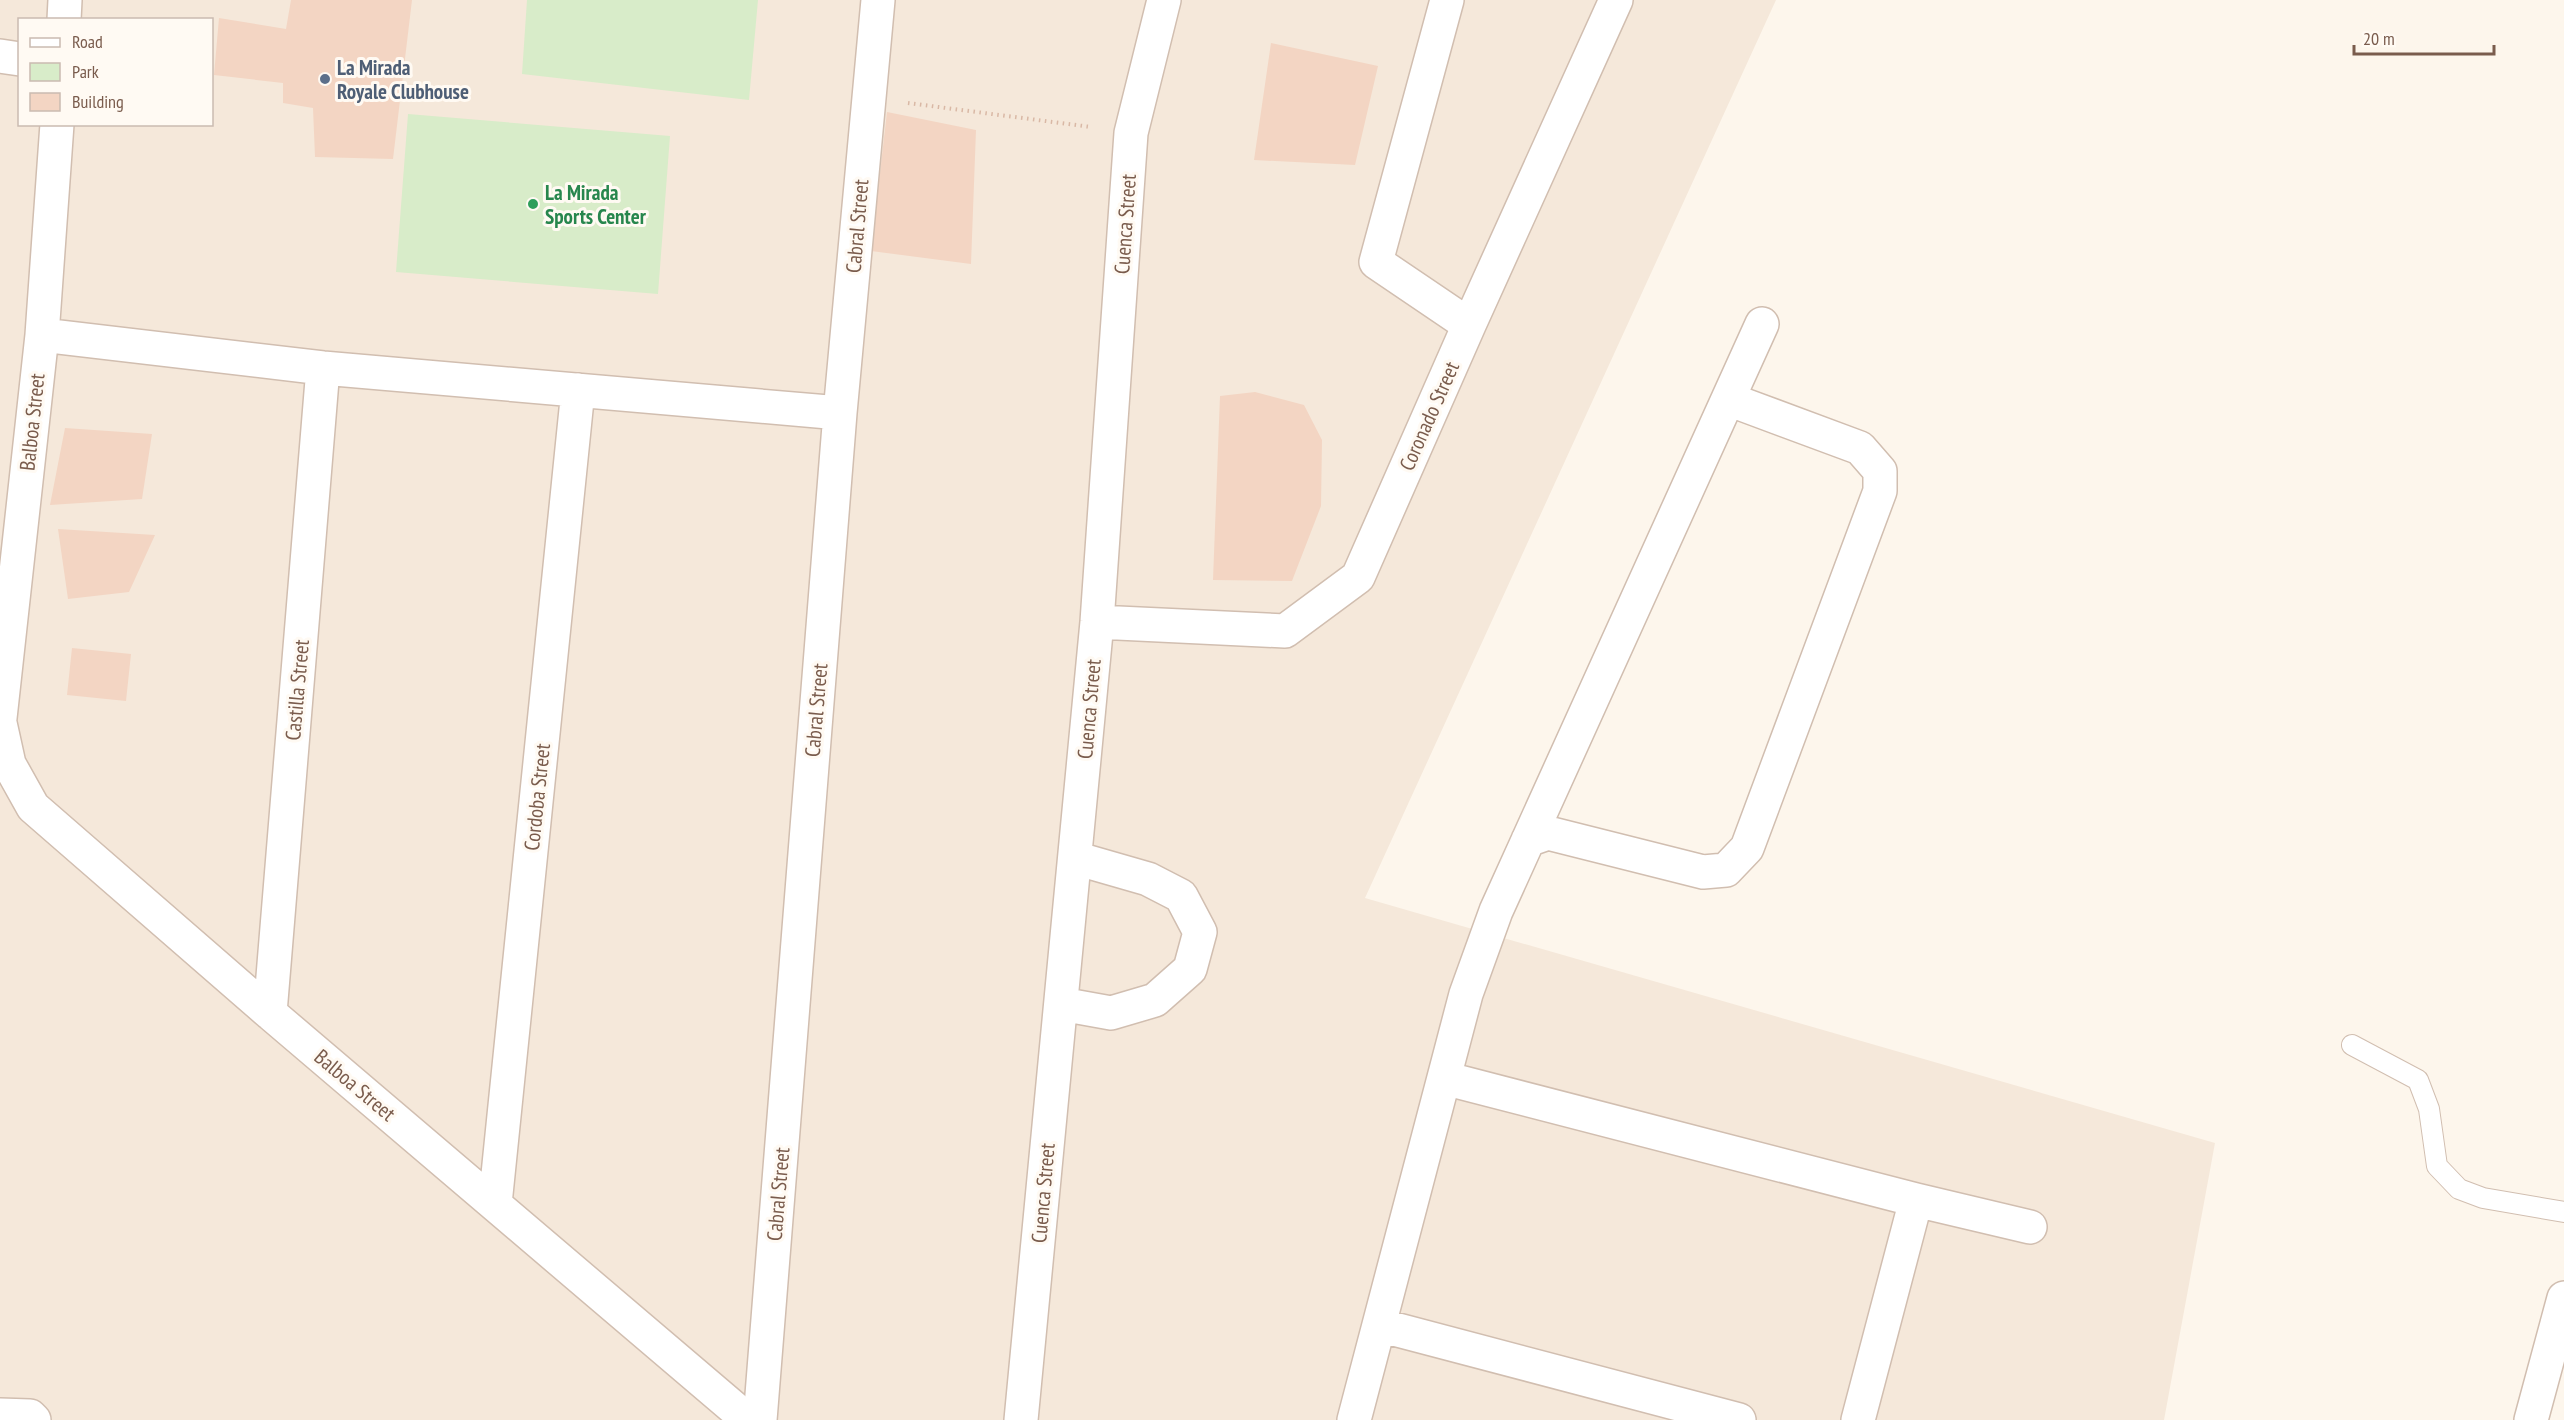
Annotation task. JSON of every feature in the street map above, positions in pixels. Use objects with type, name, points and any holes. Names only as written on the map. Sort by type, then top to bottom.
[{"type":"street","points":[[64,18],[65,0]]},
{"type":"street","name":"Cabral Street","points":[[760,1420],[840,413],[878,0]]},
{"type":"street","name":"Cuenca Street","points":[[1021,1420],[1097,622],[1131,133],[1164,0]]},
{"type":"street","points":[[1447,0],[1376,262],[1468,325]]},
{"type":"street","name":"Coronado Street","points":[[1097,622],[1285,631],[1358,577],[1468,325],[1616,0]]},
{"type":"street","points":[[0,56],[18,60]]},
{"type":"street","name":"Balboa Street","points":[[0,718],[42,334],[57,126]]},
{"type":"street","points":[[1354,1420],[1466,994],[1496,911],[1762,324]]},
{"type":"street","points":[[42,334],[323,368],[840,413]]},
{"type":"street","name":"Castilla Street","points":[[270,1013],[323,368]]},
{"type":"street","name":"Cordoba Street","points":[[495,1204],[578,390]]},
{"type":"street","points":[[1528,840],[1548,833],[1703,873],[1726,870],[1747,848],[1880,491],[1880,471],[1860,448],[1728,399]]},
{"type":"street","name":"Balboa Street","points":[[0,723],[9,764],[33,807],[270,1013],[748,1420]]},
{"type":"street","points":[[1061,1004],[1111,1012],[1155,1000],[1190,969],[1200,933],[1181,896],[1148,879],[1075,858]]},
{"type":"street","points":[[1444,1078],[1916,1200],[2030,1227]]},
{"type":"street","points":[[1858,1420],[1916,1200]]},
{"type":"street","points":[[2531,1420],[2564,1298]]},
{"type":"street","points":[[1379,1325],[1739,1420]]},
{"type":"street","points":[[0,1415],[30,1416],[34,1420]]},
{"type":"lane","points":[[2352,1045],[2418,1080],[2429,1109],[2437,1166],[2459,1189],[2484,1198],[2564,1212]]},
{"type":"path","points":[[869,98],[1131,133]]},
{"type":"shaded area","points":[[0,0],[1776,0],[1365,898],[2215,1143],[2164,1420],[0,1420]]},
{"type":"green space","points":[[527,0],[758,0],[749,100],[522,74]]},
{"type":"green space","name":"La Mirada Sports Center","points":[[408,114],[670,136],[658,294],[396,272]]},
{"type":"building","name":"La Mirada Royale Clubhouse","points":[[291,0],[412,0],[393,159],[315,157],[313,108],[283,103],[283,83],[214,75],[219,18],[286,29]]},
{"type":"building","points":[[1271,43],[1378,66],[1355,165],[1254,160]]},
{"type":"building","points":[[887,112],[976,130],[971,264],[871,251]]},
{"type":"building","points":[[1255,392],[1304,405],[1322,440],[1321,506],[1292,581],[1213,580],[1220,396]]},
{"type":"building","points":[[65,428],[152,434],[142,499],[50,505]]},
{"type":"building","points":[[58,529],[155,535],[129,592],[68,599]]},
{"type":"building","points":[[72,648],[131,654],[126,701],[67,695]]},
{"type":"place","name":"La Mirada Royale Clubhouse","points":[[325,79]]},
{"type":"place","name":"La Mirada Sports Center","points":[[533,204]]}]
